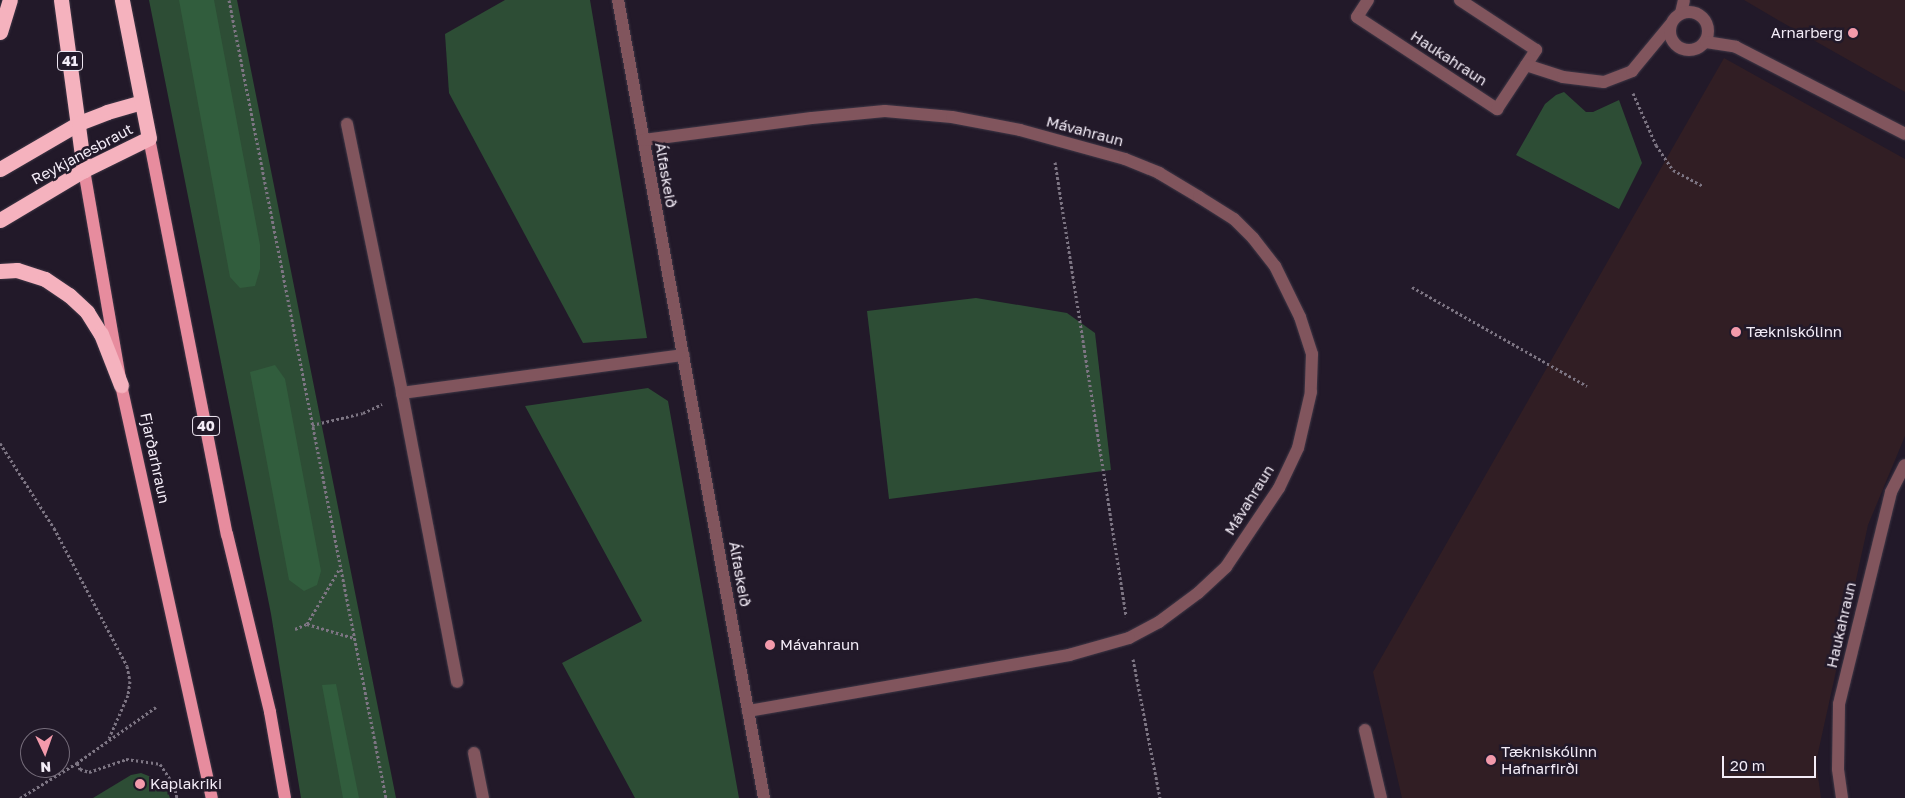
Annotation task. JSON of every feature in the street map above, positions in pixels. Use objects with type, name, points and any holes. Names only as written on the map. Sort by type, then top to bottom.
[{"type":"highway","points":[[0,32],[10,0]]},
{"type":"highway","name":"Reykjanesbraut","points":[[61,0],[79,123]]},
{"type":"highway","name":"Reykjanesbraut","points":[[0,220],[84,170],[149,138],[122,0]]},
{"type":"highway","name":"Reykjanesbraut","points":[[0,169],[79,123],[141,102]]},
{"type":"highway","name":"Fjarðarhraun","points":[[79,123],[84,170]]},
{"type":"highway","points":[[0,271],[16,270],[45,279],[69,295],[87,312],[101,334],[121,385]]},
{"type":"main road","name":"40","points":[[149,138],[226,524],[270,712],[286,798]]},
{"type":"main road","name":"Fjarðarhraun","points":[[84,170],[121,385],[212,798]]},
{"type":"street","name":"Álfaskeið","points":[[618,0],[764,798]]},
{"type":"street","name":"Haukahraun","points":[[1368,0],[1357,17],[1497,109],[1536,50],[1460,0]]},
{"type":"street","points":[[1526,65],[1586,81],[1604,82],[1625,74],[1643,60],[1683,6],[1690,11],[1700,14],[1706,21],[1709,32],[1706,42],[1695,50],[1679,48],[1672,40],[1670,25]]},
{"type":"street","points":[[1706,42],[1736,46],[1905,134]]},
{"type":"street","name":"Mávahraun","points":[[644,140],[812,118],[885,111],[952,117],[1020,130],[1125,159],[1159,173],[1234,219],[1253,238],[1274,266],[1300,317],[1312,354],[1309,401],[1298,448],[1279,488],[1226,567],[1198,594],[1159,622],[1130,638],[1069,655],[748,711]]},
{"type":"street","points":[[347,124],[402,393],[457,682]]},
{"type":"street","points":[[402,393],[683,355]]},
{"type":"street","name":"Haukahraun","points":[[1842,798],[1838,769],[1839,704],[1891,492],[1905,465]]},
{"type":"street","points":[[1365,730],[1381,798]]},
{"type":"street","points":[[474,753],[483,798]]},
{"type":"path","points":[[229,0],[386,798]]},
{"type":"path","points":[[1625,74],[1656,145],[1673,170],[1702,186]]},
{"type":"path","points":[[1051,140],[1130,638],[1160,798]]},
{"type":"path","points":[[1412,286],[1587,386]]},
{"type":"path","points":[[312,425],[363,413],[402,393]]},
{"type":"path","points":[[0,444],[54,528],[127,666],[130,681],[128,694],[109,738]]},
{"type":"path","points":[[295,629],[307,624],[340,567]]},
{"type":"path","points":[[307,624],[354,638]]},
{"type":"path","points":[[20,798],[77,763],[109,738],[156,707]]},
{"type":"path","points":[[77,763],[80,769],[89,772],[126,759],[160,764],[174,785],[177,798]]},
{"type":"shaded area","name":"Arnarberg","points":[[1744,0],[1905,0],[1905,92],[1778,20]]},
{"type":"shaded area","name":"Tækniskólinn","points":[[1724,58],[1905,159],[1905,436],[1868,525],[1816,762],[1821,798],[1402,798],[1373,672]]},
{"type":"green space","points":[[149,0],[237,0],[396,798],[301,798],[271,614]]},
{"type":"green space","points":[[179,0],[214,0],[260,245],[260,269],[255,286],[240,288],[230,277]]},
{"type":"green space","points":[[505,0],[590,0],[647,338],[583,343],[449,93],[445,34]]},
{"type":"green space","points":[[1564,92],[1586,112],[1593,112],[1619,100],[1642,163],[1619,209],[1516,155],[1545,104],[1556,95]]},
{"type":"green space","points":[[976,298],[1067,313],[1095,333],[1111,470],[889,499],[867,311]]},
{"type":"green space","points":[[275,365],[285,379],[321,571],[317,585],[304,591],[289,580],[250,372]]},
{"type":"green space","points":[[648,388],[668,401],[739,798],[635,798],[562,663],[642,621],[525,406]]},
{"type":"green space","points":[[336,684],[359,798],[343,798],[322,685]]},
{"type":"green space","name":"Kaplakriki","points":[[141,773],[159,780],[166,787],[170,798],[93,798],[131,775]]},
{"type":"place","name":"Arnarberg","points":[[1853,33]]},
{"type":"place","name":"Tækniskólinn","points":[[1736,332]]},
{"type":"place","name":"Mávahraun","points":[[770,645]]},
{"type":"place","name":"Tækniskólinn Hafnarfirði","points":[[1491,760]]},
{"type":"place","name":"Kaplakriki","points":[[140,784]]}]
